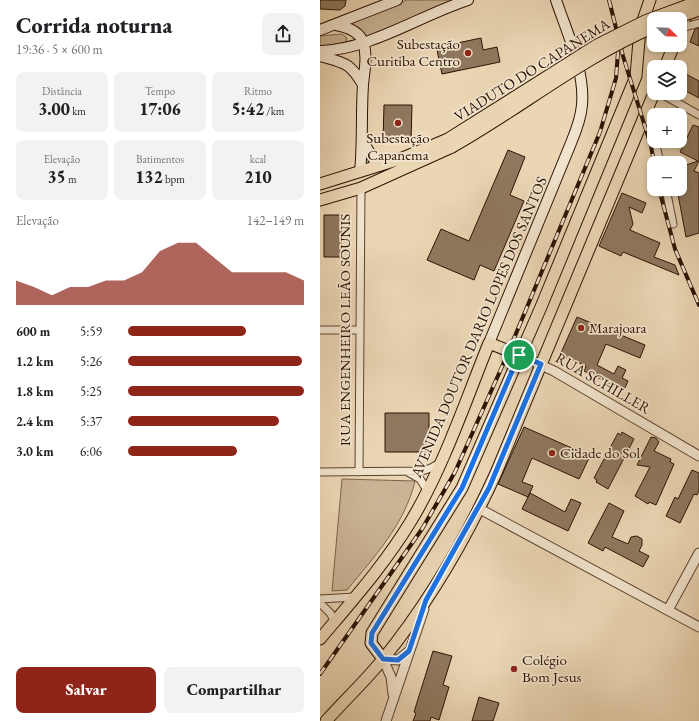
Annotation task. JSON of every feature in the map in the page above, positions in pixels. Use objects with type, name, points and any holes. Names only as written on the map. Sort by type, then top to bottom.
[{"type":"main road","points":[[320,30],[397,0]]},
{"type":"main road","points":[[320,51],[336,50],[364,43],[468,0]]},
{"type":"main road","name":"AVENIDA DOUTOR DARIO LOPES DOS SANTOS","points":[[320,639],[355,597],[402,536],[428,490],[571,143],[580,117],[582,99],[581,82],[556,0]]},
{"type":"main road","points":[[383,659],[371,643],[372,633],[462,488],[636,76],[640,29],[650,0]]},
{"type":"main road","points":[[687,14],[693,0]]},
{"type":"main road","name":"VIADUTO DO CAPANEMA","points":[[450,143],[479,121],[560,67],[597,45],[655,17],[699,1]]},
{"type":"main road","points":[[687,14],[699,10]]},
{"type":"main road","points":[[336,25],[351,29],[364,43],[365,64],[363,85],[363,142],[360,172]]},
{"type":"main road","name":"VIADUTO DO CAPANEMA","points":[[450,143],[596,56],[647,30]]},
{"type":"main road","points":[[320,56],[350,66],[355,71],[363,85]]},
{"type":"main road","points":[[326,721],[383,659],[426,600],[478,508],[496,473],[651,100]]},
{"type":"main road","points":[[363,142],[378,166]]},
{"type":"main road","points":[[320,184],[450,143]]},
{"type":"main road","points":[[320,200],[361,188],[450,143]]},
{"type":"main road","name":"RUA SCHILLER","points":[[489,343],[519,355]]},
{"type":"street","points":[[687,27],[699,23]]},
{"type":"street","points":[[672,100],[699,115]]},
{"type":"street","name":"RUA ENGENHEIRO LEÃO SOUNIS","points":[[359,472],[361,188]]},
{"type":"street","points":[[667,196],[673,224]]},
{"type":"street","points":[[320,330],[360,330]]},
{"type":"street","name":"RUA SCHILLER","points":[[519,355],[541,364],[699,456]]},
{"type":"street","points":[[320,472],[408,472],[427,470],[440,463]]},
{"type":"street","points":[[408,472],[420,479],[428,490]]},
{"type":"street","points":[[478,508],[699,627]]},
{"type":"street","points":[[668,610],[699,552]]},
{"type":"street","points":[[320,600],[355,597]]},
{"type":"street","points":[[386,721],[426,600]]},
{"type":"street","points":[[320,603],[331,614],[334,622]]},
{"type":"street","points":[[393,700],[392,682],[383,659],[398,660],[409,651]]},
{"type":"shaded area","points":[[407,0],[454,0],[365,37],[350,24]]},
{"type":"shaded area","points":[[342,34],[347,38],[345,45],[320,47],[320,36]]},
{"type":"shaded area","points":[[342,479],[415,481],[404,512],[378,552],[347,590],[332,591]]},
{"type":"building","points":[[320,0],[346,0],[345,6],[340,10],[320,9]]},
{"type":"building","points":[[699,28],[699,46],[690,42],[695,29]]},
{"type":"building","name":"Subestação Curitiba Centro","points":[[481,38],[483,50],[497,47],[500,62],[442,74],[437,50],[449,47],[448,45]]},
{"type":"building","points":[[687,75],[699,81],[699,98],[687,92]]},
{"type":"building","name":"Subestação Capanema","points":[[384,105],[412,105],[411,141],[383,140]]},
{"type":"building","points":[[693,125],[699,127],[699,161],[694,171],[699,173],[699,233],[686,237],[678,196],[687,196],[687,165],[698,161],[680,152],[682,148],[687,148],[687,137]]},
{"type":"building","points":[[508,150],[525,157],[510,195],[524,201],[494,271],[480,265],[474,280],[427,260],[441,229],[469,241]]},
{"type":"building","points":[[622,193],[646,203],[642,213],[629,207],[633,224],[630,230],[660,243],[654,257],[675,265],[679,275],[623,252],[621,256],[599,246]]},
{"type":"building","points":[[324,215],[342,215],[341,257],[324,257]]},
{"type":"building","points":[[577,317],[645,345],[640,358],[606,344],[597,365],[614,374],[618,366],[626,370],[622,378],[628,381],[624,390],[584,371],[586,366],[560,355]]},
{"type":"building","points":[[385,413],[429,413],[429,452],[385,452]]},
{"type":"building","name":"Cidade do Sol","points":[[524,427],[590,456],[579,479],[532,458],[522,482],[533,486],[528,497],[498,484]]},
{"type":"building","points":[[622,432],[634,439],[608,489],[596,482],[597,480],[594,478],[618,433],[621,435]]},
{"type":"building","points":[[651,437],[656,438],[659,442],[654,451],[671,459],[670,462],[674,464],[656,505],[649,502],[648,504],[635,496],[650,467],[637,465]]},
{"type":"building","points":[[692,470],[699,473],[699,491],[697,495],[694,494],[680,523],[666,516],[675,497],[678,499]]},
{"type":"building","points":[[530,493],[565,512],[571,499],[581,503],[568,531],[522,509]]},
{"type":"building","points":[[609,503],[624,511],[612,537],[628,544],[631,537],[637,536],[642,539],[642,545],[639,551],[649,556],[643,567],[605,547],[603,551],[588,543]]},
{"type":"building","points":[[433,651],[452,656],[443,685],[449,687],[439,720],[431,717],[430,721],[413,721],[416,713],[414,712]]},
{"type":"building","points":[[479,697],[499,703],[493,721],[472,721]]},
{"type":"railway","points":[[609,0],[623,56],[653,156]]},
{"type":"railway","points":[[320,674],[422,529],[455,472],[505,360],[600,132],[616,78],[619,39]]},
{"type":"railway","points":[[661,196],[675,249],[699,305]]},
{"type":"place","name":"Subestação Curitiba Centro","points":[[468,53]]},
{"type":"place","name":"Subestação Capanema","points":[[398,123]]},
{"type":"place","name":"Marajoara","points":[[581,328]]},
{"type":"place","name":"Cidade do Sol","points":[[552,453]]},
{"type":"place","name":"Colégio Bom Jesus","points":[[514,669]]},
{"type":"route","points":[[519,355],[541,364],[496,473],[426,600],[409,651],[404,657],[398,660],[392,661],[383,659],[374,650],[371,643],[370,640],[372,633],[443,521],[462,488],[519,355]]}]
